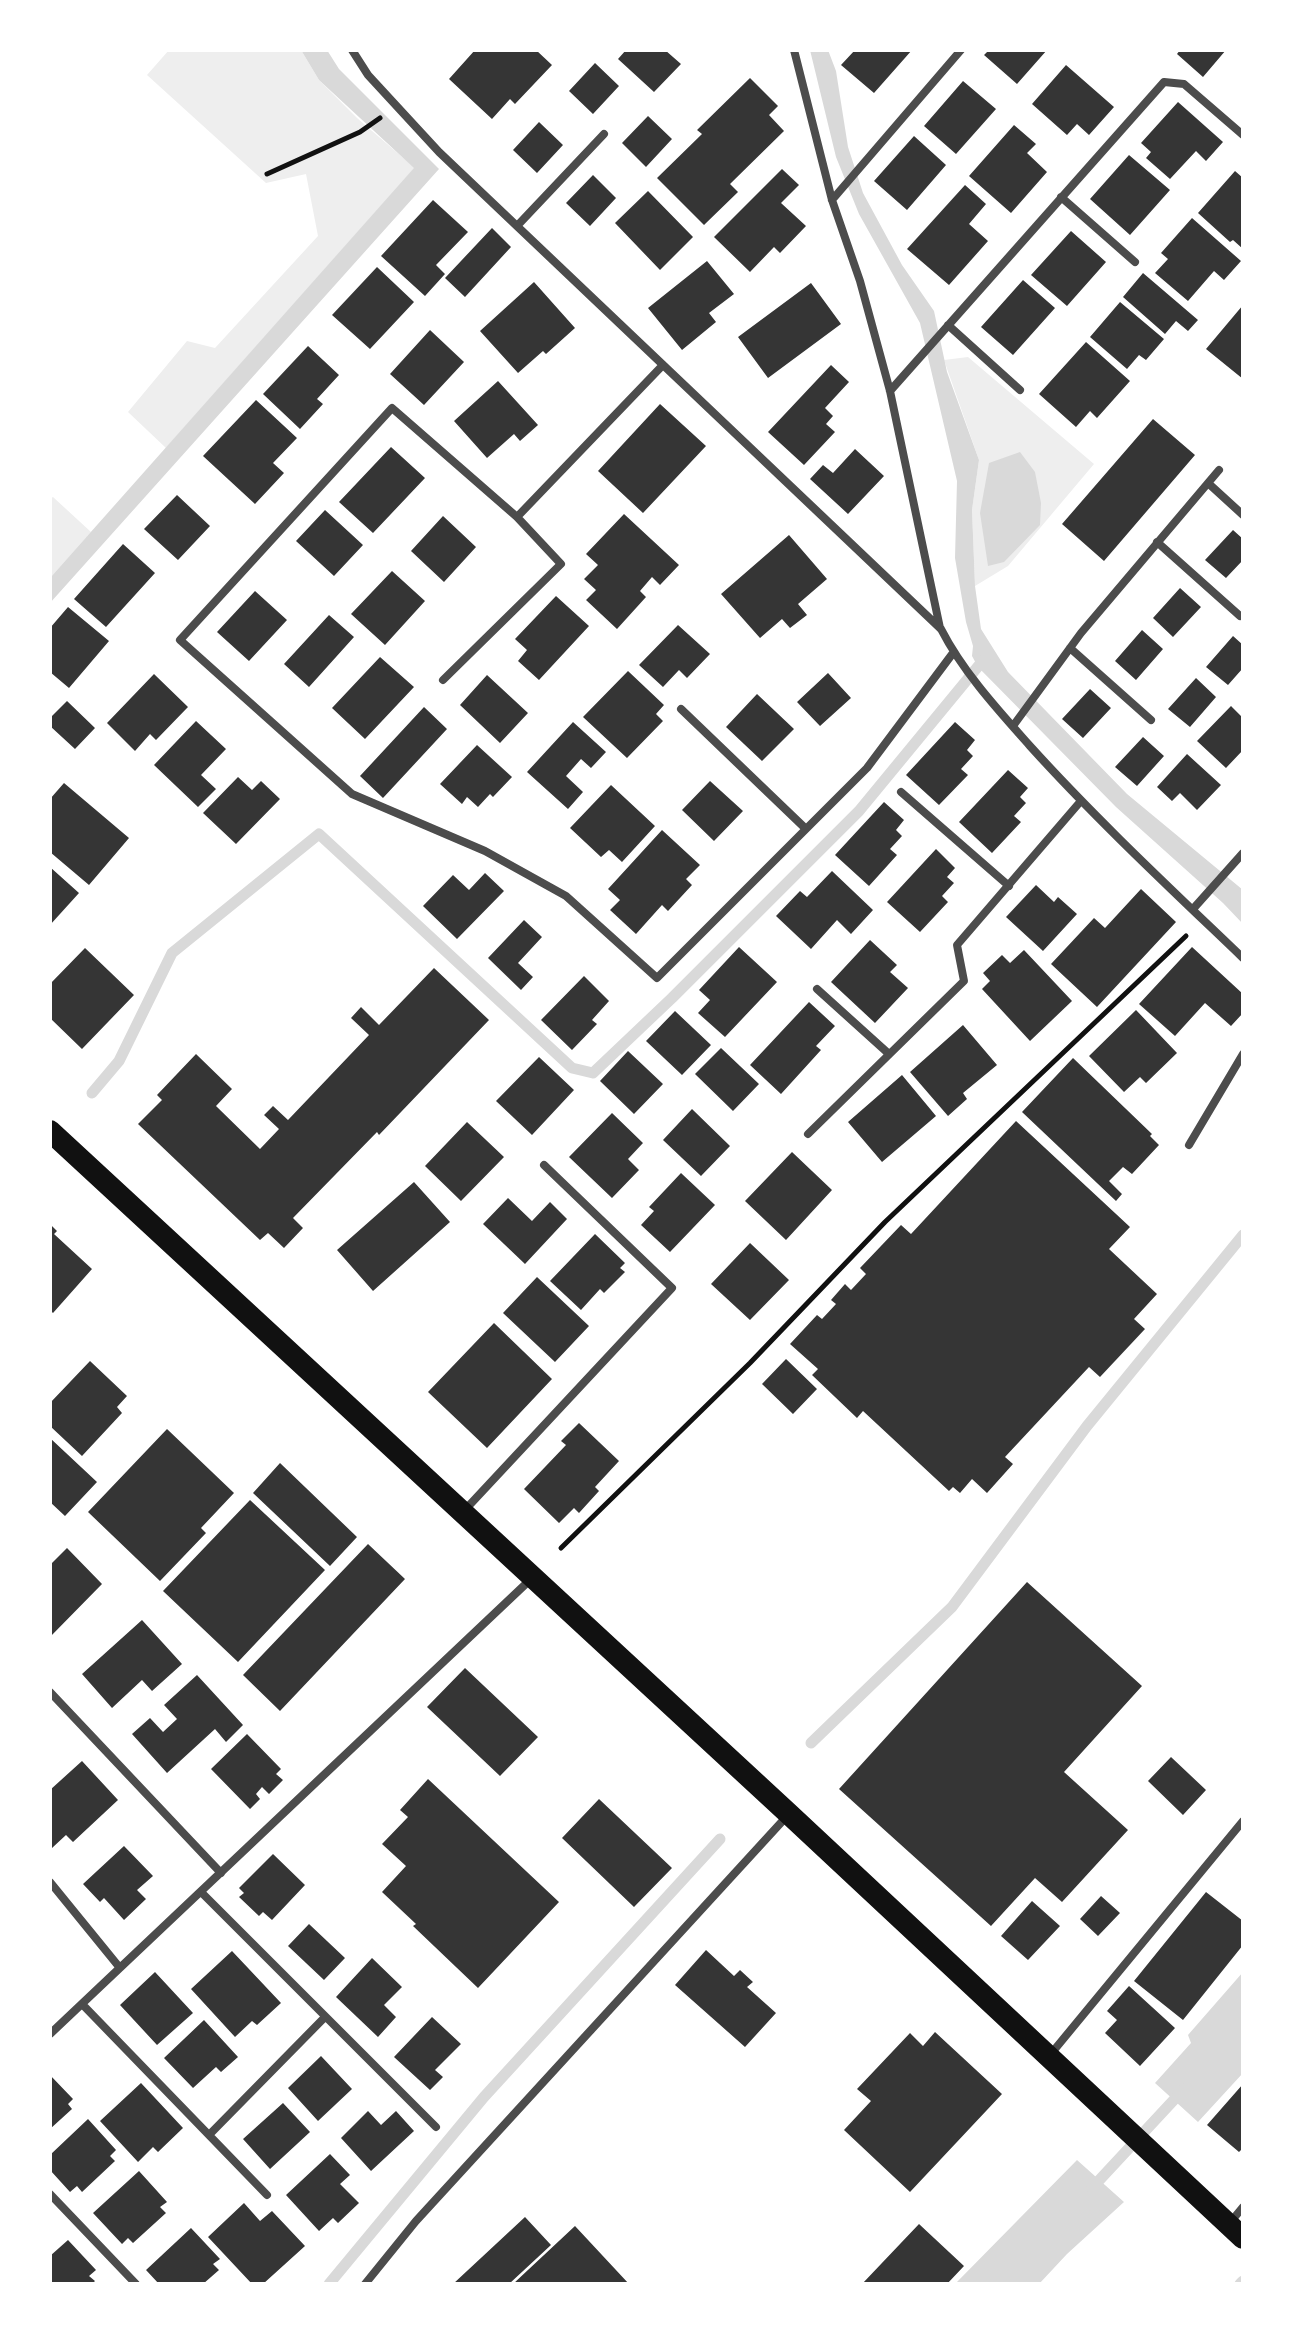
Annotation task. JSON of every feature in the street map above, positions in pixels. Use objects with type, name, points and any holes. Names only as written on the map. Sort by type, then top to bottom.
[{"type":"highway","points":[[50,1131],[1161,2162],[1239,2227]]},
{"type":"street","points":[[352,50],[368,75],[439,152],[941,629]]},
{"type":"street","points":[[794,50],[832,200],[860,281],[890,391],[941,629],[953,653],[1080,802],[1243,958]]},
{"type":"street","points":[[832,200],[961,50]]},
{"type":"street","points":[[890,391],[1164,82],[1184,84],[1243,135]]},
{"type":"street","points":[[1235,129],[1243,120]]},
{"type":"street","points":[[517,226],[604,134]]},
{"type":"street","points":[[1061,197],[1135,262]]},
{"type":"street","points":[[948,325],[1020,390]]},
{"type":"street","points":[[517,517],[662,366]]},
{"type":"street","points":[[443,680],[561,564],[517,517],[392,408],[180,640],[352,794],[485,851],[566,896],[657,978],[867,768],[953,653]]},
{"type":"street","points":[[1013,726],[1070,648],[1219,470]]},
{"type":"street","points":[[1208,483],[1243,515]]},
{"type":"street","points":[[1157,542],[1240,616]]},
{"type":"street","points":[[1070,648],[1151,720]]},
{"type":"street","points":[[681,709],[806,829]]},
{"type":"street","points":[[901,792],[1009,886]]},
{"type":"street","points":[[808,1134],[964,981],[957,945],[1080,802]]},
{"type":"street","points":[[1193,909],[1243,853]]},
{"type":"street","points":[[817,989],[889,1054]]},
{"type":"street","points":[[1189,1145],[1243,1054]]},
{"type":"street","points":[[462,1513],[672,1288],[544,1165]]},
{"type":"street","points":[[50,2034],[532,1578]]},
{"type":"street","points":[[50,1692],[221,1873]]},
{"type":"street","points":[[365,2284],[416,2221],[789,1814]]},
{"type":"street","points":[[1050,2056],[1243,1821]]},
{"type":"street","points":[[50,1882],[120,1968]]},
{"type":"street","points":[[201,1892],[436,2127]]},
{"type":"street","points":[[82,2004],[267,2195]]},
{"type":"street","points":[[209,2135],[325,2017]]},
{"type":"street","points":[[50,2194],[136,2284]]},
{"type":"path","points":[[267,174],[360,132],[385,114]]},
{"type":"path","points":[[561,1548],[750,1363],[885,1222],[1203,920]]},
{"type":"shaded area","points":[[169,50],[301,50],[319,80],[415,168],[166,448],[128,412],[187,341],[215,348],[318,236],[306,174],[266,183],[147,75]]},
{"type":"shaded area","points":[[301,50],[327,50],[339,69],[439,169],[50,603],[50,578],[414,168],[319,80]]},
{"type":"shaded area","points":[[810,50],[828,50],[836,71],[848,147],[863,193],[902,265],[934,311],[947,372],[979,460],[972,510],[975,586],[981,629],[1008,672],[1127,794],[1243,890],[1243,924],[1116,807],[978,667],[972,656],[973,646],[955,558],[957,481],[920,323],[859,214],[836,157]]},
{"type":"shaded area","points":[[968,357],[1094,464],[1008,566],[975,586],[972,510],[979,460],[944,360]]},
{"type":"shaded area","points":[[1020,452],[1035,472],[1041,503],[1040,525],[1004,562],[988,566],[980,513],[989,463]]},
{"type":"shaded area","points":[[53,497],[91,532],[50,578],[50,499]]},
{"type":"shaded area","points":[[1243,1972],[1243,2073],[1198,2122],[1155,2083],[1191,2043],[1188,2035]]},
{"type":"shaded area","points":[[1077,2160],[1124,2202],[1039,2284],[955,2284]]},
{"type":"building","points":[[475,50],[536,50],[552,65],[515,104],[510,99],[492,119],[449,79]]},
{"type":"building","points":[[626,50],[665,50],[681,64],[654,92],[618,59]]},
{"type":"building","points":[[855,50],[912,50],[874,93],[841,65]]},
{"type":"building","points":[[989,50],[1047,50],[1017,84],[984,55]]},
{"type":"building","points":[[1180,50],[1226,50],[1203,77],[1177,54]]},
{"type":"building","points":[[595,63],[619,86],[593,114],[569,91]]},
{"type":"building","points":[[1066,65],[1114,107],[1089,135],[1077,124],[1067,135],[1032,104]]},
{"type":"building","points":[[750,78],[778,106],[769,115],[784,131],[730,184],[738,192],[704,225],[657,178],[702,134],[697,130]]},
{"type":"building","points":[[963,81],[996,109],[956,154],[924,126]]},
{"type":"building","points":[[1178,102],[1223,142],[1206,161],[1196,151],[1170,179],[1146,158],[1151,152],[1141,143]]},
{"type":"building","points":[[648,116],[672,139],[646,167],[622,143]]},
{"type":"building","points":[[539,122],[563,145],[537,173],[513,150]]},
{"type":"building","points":[[1014,125],[1036,144],[1027,153],[1047,172],[1011,213],[969,176]]},
{"type":"building","points":[[914,136],[946,165],[907,210],[874,181]]},
{"type":"building","points":[[1129,155],[1170,190],[1130,235],[1090,199]]},
{"type":"building","points":[[782,169],[799,185],[781,203],[806,226],[780,253],[774,247],[750,272],[714,237]]},
{"type":"building","points":[[1235,171],[1243,178],[1243,249],[1233,240],[1230,242],[1198,213]]},
{"type":"building","points":[[593,175],[616,198],[590,226],[566,203]]},
{"type":"building","points":[[965,185],[986,204],[969,224],[988,241],[949,285],[907,249]]},
{"type":"building","points":[[648,191],[693,237],[660,270],[615,223]]},
{"type":"building","points":[[433,200],[468,232],[436,265],[445,274],[425,296],[381,256]]},
{"type":"building","points":[[1192,218],[1241,261],[1224,280],[1214,271],[1188,301],[1155,273],[1168,259],[1161,253]]},
{"type":"building","points":[[492,228],[511,247],[465,297],[445,278]]},
{"type":"building","points":[[1071,231],[1106,262],[1067,306],[1031,275]]},
{"type":"building","points":[[707,261],[734,294],[709,313],[716,322],[682,350],[648,308]]},
{"type":"building","points":[[377,267],[414,302],[370,349],[332,315]]},
{"type":"building","points":[[1143,273],[1198,320],[1188,331],[1176,321],[1165,334],[1123,297]]},
{"type":"building","points":[[1023,280],[1055,308],[1013,355],[981,327]]},
{"type":"building","points":[[534,282],[575,328],[546,354],[543,351],[518,373],[480,331]]},
{"type":"building","points":[[811,283],[841,324],[768,378],[738,337]]},
{"type":"building","points":[[1120,302],[1164,339],[1146,360],[1139,355],[1127,369],[1090,337]]},
{"type":"building","points":[[1243,305],[1243,379],[1206,349]]},
{"type":"building","points":[[430,330],[464,362],[424,405],[390,374]]},
{"type":"building","points":[[1086,342],[1130,381],[1097,418],[1090,411],[1076,427],[1039,394]]},
{"type":"building","points":[[308,346],[339,375],[317,399],[323,404],[300,429],[263,394]]},
{"type":"building","points":[[831,365],[849,382],[825,408],[833,416],[826,424],[835,432],[804,465],[768,432]]},
{"type":"building","points":[[498,381],[538,425],[520,441],[514,434],[487,458],[454,421]]},
{"type":"building","points":[[256,400],[297,438],[273,463],[284,473],[255,504],[203,456]]},
{"type":"building","points":[[660,404],[706,446],[643,513],[598,471]]},
{"type":"building","points":[[1153,419],[1195,455],[1104,561],[1062,524]]},
{"type":"building","points":[[391,447],[425,478],[373,533],[339,502]]},
{"type":"building","points":[[855,449],[884,476],[848,514],[810,479],[823,465],[833,473]]},
{"type":"building","points":[[177,495],[210,526],[178,560],[144,529]]},
{"type":"building","points":[[325,510],[363,545],[334,576],[296,541]]},
{"type":"building","points":[[624,514],[679,565],[660,585],[652,577],[640,591],[646,597],[617,629],[586,600],[596,590],[584,579],[598,565],[586,554]]},
{"type":"building","points":[[443,516],[476,547],[444,582],[411,551]]},
{"type":"building","points":[[1233,530],[1243,539],[1243,560],[1226,578],[1205,560]]},
{"type":"building","points":[[789,535],[827,579],[798,604],[807,615],[790,628],[782,619],[760,638],[721,594]]},
{"type":"building","points":[[123,544],[155,573],[106,627],[74,599]]},
{"type":"building","points":[[392,571],[425,601],[385,645],[351,614]]},
{"type":"building","points":[[1180,588],[1201,607],[1173,637],[1153,618]]},
{"type":"building","points":[[255,591],[287,620],[249,661],[217,632]]},
{"type":"building","points":[[556,596],[589,626],[539,680],[518,661],[527,650],[515,639]]},
{"type":"building","points":[[68,607],[109,641],[69,688],[50,672],[50,628]]},
{"type":"building","points":[[329,615],[354,637],[309,687],[284,664]]},
{"type":"building","points":[[678,625],[710,654],[687,678],[679,670],[663,687],[639,665]]},
{"type":"building","points":[[1142,630],[1163,649],[1136,680],[1115,661]]},
{"type":"building","points":[[1233,636],[1243,645],[1243,668],[1228,685],[1206,667]]},
{"type":"building","points":[[380,657],[414,687],[365,739],[332,708]]},
{"type":"building","points":[[628,671],[664,705],[656,714],[663,721],[627,758],[583,717]]},
{"type":"building","points":[[828,673],[851,698],[820,726],[797,702]]},
{"type":"building","points":[[154,674],[188,707],[156,740],[150,734],[135,751],[107,723]]},
{"type":"building","points":[[487,675],[528,713],[500,743],[460,705]]},
{"type":"building","points":[[1196,678],[1216,697],[1190,727],[1168,709]]},
{"type":"building","points":[[1090,689],[1111,708],[1083,738],[1062,719]]},
{"type":"building","points":[[757,694],[794,729],[762,761],[726,727]]},
{"type":"building","points":[[67,701],[95,728],[75,749],[50,726],[50,718]]},
{"type":"building","points":[[1231,706],[1243,718],[1243,750],[1226,768],[1197,741]]},
{"type":"building","points":[[424,707],[447,729],[383,798],[360,776]]},
{"type":"building","points":[[196,721],[226,749],[201,775],[216,789],[198,807],[154,765]]},
{"type":"building","points":[[573,722],[606,752],[591,768],[581,759],[566,776],[583,792],[568,809],[527,772]]},
{"type":"building","points":[[955,722],[975,740],[967,750],[973,756],[961,769],[968,775],[939,805],[906,775]]},
{"type":"building","points":[[1143,737],[1164,756],[1137,786],[1115,767]]},
{"type":"building","points":[[477,745],[512,777],[493,797],[490,794],[478,807],[467,797],[462,804],[440,784]]},
{"type":"building","points":[[1187,754],[1221,785],[1197,810],[1180,793],[1172,801],[1157,787]]},
{"type":"building","points":[[1008,770],[1028,788],[1020,797],[1026,803],[1014,816],[1021,822],[992,853],[959,822]]},
{"type":"building","points":[[238,777],[252,790],[261,781],[280,799],[236,844],[203,813]]},
{"type":"building","points":[[710,781],[743,811],[714,841],[682,810]]},
{"type":"building","points":[[64,783],[129,838],[89,885],[50,852],[50,799]]},
{"type":"building","points":[[611,785],[655,826],[622,862],[609,850],[601,857],[570,828]]},
{"type":"building","points":[[884,802],[904,820],[896,830],[902,836],[890,849],[897,855],[869,886],[835,855]]},
{"type":"building","points":[[662,830],[700,865],[686,879],[692,885],[668,911],[662,905],[636,934],[610,910],[620,900],[608,889]]},
{"type":"building","points":[[936,849],[955,868],[947,877],[954,883],[942,896],[948,902],[920,932],[887,902]]},
{"type":"building","points":[[50,867],[79,893],[50,925]]},
{"type":"building","points":[[832,871],[873,910],[851,934],[837,920],[811,949],[776,916],[800,891],[807,897]]},
{"type":"building","points":[[485,873],[504,891],[457,939],[423,906],[453,875],[469,890]]},
{"type":"building","points":[[1036,885],[1054,902],[1058,897],[1077,914],[1043,951],[1006,917]]},
{"type":"building","points":[[1141,889],[1176,922],[1097,1007],[1051,964],[1094,918],[1105,928]]},
{"type":"building","points":[[524,920],[542,937],[518,963],[533,977],[521,990],[488,958]]},
{"type":"building","points":[[870,940],[897,965],[890,972],[908,988],[875,1023],[831,982]]},
{"type":"building","points":[[739,947],[777,982],[725,1037],[698,1013],[710,1000],[699,990]]},
{"type":"building","points":[[1192,947],[1243,994],[1243,1013],[1231,1026],[1205,1003],[1175,1036],[1139,1004]]},
{"type":"building","points":[[85,948],[134,995],[82,1049],[50,1018],[50,984]]},
{"type":"building","points":[[1024,950],[1072,1001],[1030,1041],[982,989],[990,981],[983,973],[1002,955],[1010,963]]},
{"type":"building","points":[[434,968],[489,1020],[379,1135],[377,1132],[293,1218],[303,1228],[284,1248],[268,1233],[260,1240],[138,1124],[162,1100],[157,1095],[196,1054],[232,1089],[216,1106],[260,1149],[279,1129],[264,1115],[273,1106],[288,1120],[369,1035],[351,1018],[361,1007],[379,1025]]},
{"type":"building","points":[[584,976],[609,1001],[592,1020],[597,1024],[572,1050],[541,1020]]},
{"type":"building","points":[[809,1002],[835,1026],[816,1046],[821,1050],[781,1094],[750,1065]]},
{"type":"building","points":[[1136,1010],[1177,1053],[1146,1083],[1140,1077],[1124,1092],[1089,1056]]},
{"type":"building","points":[[675,1011],[711,1045],[682,1075],[646,1041]]},
{"type":"building","points":[[963,1025],[997,1065],[963,1093],[967,1099],[948,1116],[910,1072]]},
{"type":"building","points":[[721,1048],[759,1084],[733,1111],[695,1074]]},
{"type":"building","points":[[628,1051],[663,1084],[634,1114],[600,1081]]},
{"type":"building","points":[[539,1057],[574,1090],[532,1135],[496,1101]]},
{"type":"building","points":[[1073,1058],[1152,1134],[1150,1136],[1159,1145],[1132,1174],[1123,1167],[1109,1181],[1122,1194],[1116,1201],[1022,1112]]},
{"type":"building","points":[[902,1075],[936,1116],[882,1162],[848,1122]]},
{"type":"building","points":[[692,1109],[730,1146],[701,1176],[663,1140]]},
{"type":"building","points":[[612,1113],[643,1143],[628,1159],[639,1170],[612,1198],[569,1157]]},
{"type":"building","points":[[1016,1121],[1130,1227],[1109,1249],[1157,1294],[1134,1319],[1145,1329],[1100,1377],[1089,1367],[1005,1457],[1013,1464],[987,1493],[972,1479],[960,1493],[953,1487],[949,1491],[863,1411],[857,1418],[812,1375],[818,1369],[790,1344],[817,1315],[822,1319],[836,1304],[831,1300],[845,1284],[851,1290],[866,1274],[860,1268],[901,1225],[911,1234]]},
{"type":"building","points":[[467,1122],[504,1157],[461,1201],[425,1166]]},
{"type":"building","points":[[792,1152],[832,1190],[786,1240],[745,1201]]},
{"type":"building","points":[[681,1173],[715,1205],[670,1252],[641,1225],[654,1211],[649,1207]]},
{"type":"building","points":[[414,1182],[450,1222],[373,1291],[337,1250]]},
{"type":"building","points":[[508,1198],[532,1221],[550,1202],[567,1219],[525,1264],[483,1224]]},
{"type":"building","points":[[50,1224],[57,1231],[54,1234],[92,1269],[53,1313],[50,1310]]},
{"type":"building","points":[[595,1234],[625,1263],[620,1268],[625,1272],[604,1293],[600,1289],[581,1310],[550,1281]]},
{"type":"building","points":[[750,1243],[789,1280],[750,1320],[711,1284]]},
{"type":"building","points":[[537,1277],[589,1326],[555,1362],[503,1313]]},
{"type":"building","points":[[494,1323],[552,1379],[487,1448],[428,1392]]},
{"type":"building","points":[[786,1359],[817,1389],[793,1414],[762,1384]]},
{"type":"building","points":[[90,1361],[127,1396],[117,1407],[122,1413],[82,1456],[50,1426],[50,1403]]},
{"type":"building","points":[[579,1423],[619,1461],[595,1487],[599,1491],[579,1513],[574,1508],[559,1523],[524,1489],[566,1445],[561,1441]]},
{"type":"building","points":[[167,1429],[234,1493],[201,1528],[206,1533],[160,1581],[88,1512]]},
{"type":"building","points":[[50,1438],[97,1482],[65,1516],[50,1502]]},
{"type":"building","points":[[280,1463],[357,1537],[330,1566],[253,1493]]},
{"type":"building","points":[[250,1500],[325,1570],[238,1662],[163,1591]]},
{"type":"building","points":[[368,1544],[405,1579],[280,1711],[243,1675]]},
{"type":"building","points":[[67,1548],[102,1584],[50,1637],[50,1565]]},
{"type":"building","points":[[1027,1582],[1142,1686],[1064,1772],[1128,1830],[1062,1902],[1035,1878],[991,1926],[839,1789]]},
{"type":"building","points":[[142,1620],[182,1664],[152,1691],[142,1680],[112,1708],[82,1674]]},
{"type":"building","points":[[465,1668],[538,1737],[500,1776],[427,1707]]},
{"type":"building","points":[[197,1675],[243,1725],[226,1742],[215,1729],[167,1773],[132,1734],[150,1718],[163,1732],[177,1719],[164,1705]]},
{"type":"building","points":[[247,1734],[281,1769],[276,1774],[283,1780],[269,1794],[262,1787],[256,1794],[260,1799],[250,1809],[211,1769]]},
{"type":"building","points":[[1171,1757],[1206,1790],[1183,1815],[1148,1781]]},
{"type":"building","points":[[82,1761],[118,1800],[73,1842],[66,1835],[52,1848],[50,1790]]},
{"type":"building","points":[[428,1779],[559,1902],[478,1988],[382,1892],[406,1866],[382,1844],[408,1817],[400,1810]]},
{"type":"building","points":[[599,1799],[672,1868],[634,1907],[562,1838]]},
{"type":"building","points":[[124,1846],[153,1876],[137,1890],[146,1899],[124,1920],[104,1898],[100,1902],[83,1884]]},
{"type":"building","points":[[273,1854],[305,1885],[272,1920],[263,1912],[259,1916],[239,1897],[244,1893],[239,1888]]},
{"type":"building","points":[[1206,1892],[1243,1921],[1243,1945],[1183,2020],[1134,1981]]},
{"type":"building","points":[[1101,1896],[1120,1913],[1098,1936],[1080,1919]]},
{"type":"building","points":[[1032,1901],[1060,1926],[1028,1960],[1001,1936]]},
{"type":"building","points":[[309,1924],[345,1958],[324,1980],[288,1946]]},
{"type":"building","points":[[706,1950],[734,1976],[740,1970],[753,1982],[747,1987],[776,2013],[745,2047],[675,1985]]},
{"type":"building","points":[[232,1951],[281,2003],[257,2025],[252,2021],[235,2037],[191,1989]]},
{"type":"building","points":[[372,1958],[402,1987],[384,2005],[396,2017],[378,2037],[336,1997]]},
{"type":"building","points":[[155,1972],[193,2013],[157,2045],[120,2005]]},
{"type":"building","points":[[1129,1986],[1175,2028],[1140,2066],[1105,2033],[1117,2020],[1107,2011]]},
{"type":"building","points":[[432,2017],[461,2044],[435,2070],[443,2077],[430,2090],[394,2057]]},
{"type":"building","points":[[204,2020],[238,2057],[221,2072],[216,2067],[193,2088],[164,2058]]},
{"type":"building","points":[[935,2032],[1002,2094],[910,2192],[844,2130],[871,2101],[857,2089],[910,2033],[923,2046]]},
{"type":"building","points":[[321,2056],[352,2089],[318,2121],[288,2088]]},
{"type":"building","points":[[50,2075],[73,2099],[68,2104],[72,2109],[50,2129]]},
{"type":"building","points":[[141,2083],[183,2128],[158,2152],[153,2147],[138,2162],[100,2121]]},
{"type":"building","points":[[1243,2084],[1243,2148],[1239,2152],[1207,2125]]},
{"type":"building","points":[[283,2103],[310,2132],[270,2169],[243,2139]]},
{"type":"building","points":[[368,2111],[381,2125],[396,2111],[414,2131],[371,2171],[341,2138]]},
{"type":"building","points":[[88,2119],[116,2150],[110,2156],[115,2161],[82,2192],[77,2186],[70,2192],[50,2170],[50,2155]]},
{"type":"building","points":[[330,2154],[350,2175],[340,2184],[359,2203],[338,2223],[333,2218],[319,2231],[286,2195]]},
{"type":"building","points":[[139,2171],[167,2202],[160,2207],[166,2213],[133,2243],[128,2238],[122,2244],[93,2213]]},
{"type":"building","points":[[244,2203],[260,2221],[272,2211],[305,2246],[263,2284],[252,2284],[208,2237]]},
{"type":"building","points":[[525,2217],[551,2245],[509,2284],[453,2284]]},
{"type":"building","points":[[919,2224],[964,2266],[947,2284],[862,2284]]},
{"type":"building","points":[[575,2226],[629,2284],[513,2284]]},
{"type":"building","points":[[191,2228],[220,2259],[213,2264],[219,2270],[203,2284],[159,2284],[146,2270]]},
{"type":"building","points":[[68,2240],[96,2270],[89,2276],[95,2281],[92,2284],[50,2284],[50,2256]]},
{"type":"waterway","points":[[92,1093],[119,1061],[172,953],[319,834],[572,1068],[593,1073],[859,811],[985,658]]},
{"type":"waterway","points":[[811,1743],[952,1607],[1087,1426],[1243,1235]]},
{"type":"waterway","points":[[329,2284],[484,2097],[720,1839]]},
{"type":"waterway","points":[[1092,2188],[1184,2089]]},
{"type":"waterway","points":[[1240,2284],[1243,2281]]}]
